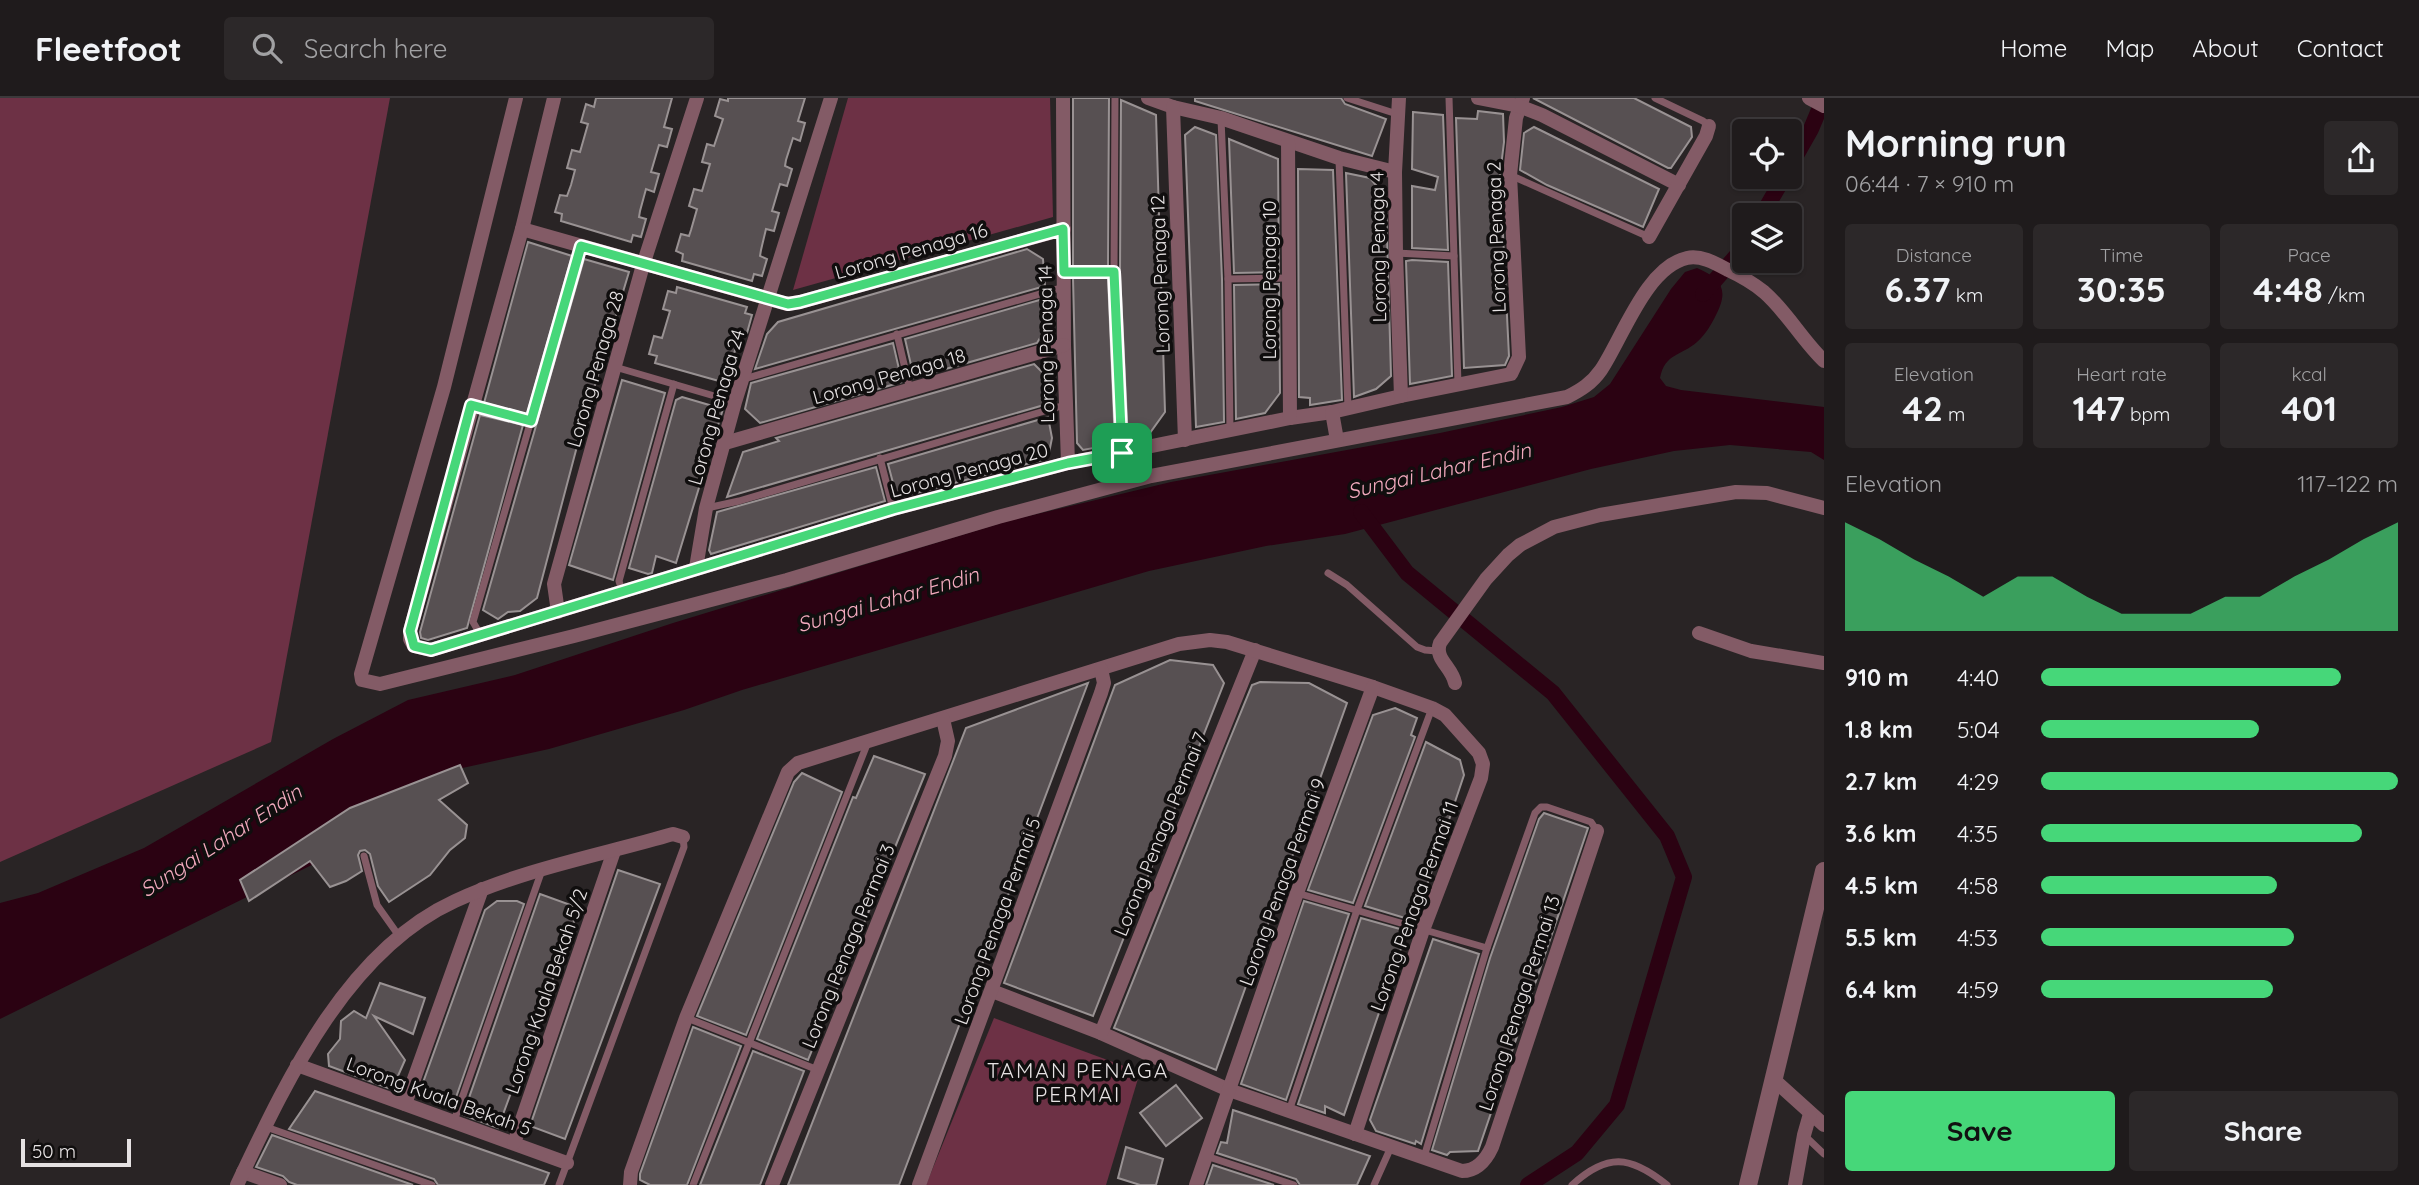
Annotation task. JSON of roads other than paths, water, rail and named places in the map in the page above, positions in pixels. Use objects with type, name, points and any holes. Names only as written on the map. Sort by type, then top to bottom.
[{"type":"street","points":[[516,98],[444,387],[360,674],[362,680],[380,684],[574,636],[787,580],[998,517],[1151,476],[1567,397],[1581,390],[1600,372],[1654,281],[1671,265],[1689,258],[1707,260],[1742,277],[1767,295],[1824,361]]},
{"type":"street","points":[[471,405],[522,229],[554,98]]},
{"type":"street","name":"Lorong Penaga 28","points":[[558,612],[554,584],[643,265],[697,98]]},
{"type":"street","name":"Lorong Penaga 24","points":[[696,568],[706,508],[735,402],[831,98]]},
{"type":"street","name":"Lorong Penaga 14","points":[[1063,98],[1064,345],[1068,463]]},
{"type":"street","points":[[1148,98],[1221,118],[1339,158],[1395,172]]},
{"type":"street","name":"Lorong Penaga 4","points":[[1399,98],[1395,172],[1401,396]]},
{"type":"street","points":[[1478,98],[1521,102],[1679,185]]},
{"type":"street","points":[[1809,98],[1824,106]]},
{"type":"street","name":"Lorong Penaga 2","points":[[1511,374],[1519,357],[1510,174],[1521,102]]},
{"type":"street","name":"Lorong Penaga 12","points":[[1173,107],[1185,440]]},
{"type":"street","points":[[1649,237],[1706,136],[1709,126]]},
{"type":"street","name":"Lorong Penaga 10","points":[[1288,142],[1290,418]]},
{"type":"street","name":"Lorong Penaga 16","points":[[522,229],[788,304],[1063,229]]},
{"type":"street","name":"Lorong Penaga 18","points":[[725,443],[1064,345]]},
{"type":"street","name":"Lorong Penaga 20","points":[[471,405],[410,631],[414,646],[431,650],[893,509],[1068,463],[1511,374]]},
{"type":"street","points":[[1332,412],[1337,440]]},
{"type":"street","points":[[1455,682],[1453,673],[1437,651],[1440,643],[1497,567],[1520,545],[1554,527],[1580,519],[1736,492],[1767,493],[1824,508]]},
{"type":"street","points":[[1699,634],[1751,651],[1824,663]]},
{"type":"street","points":[[630,1185],[631,1172],[686,1018],[788,772],[798,763],[1195,641],[1227,642],[1432,708]]},
{"type":"street","name":"Lorong Penaga Permai 7","points":[[1101,1033],[1255,650]]},
{"type":"street","name":"Lorong Penaga Permai 5","points":[[919,1185],[1101,693],[1104,683],[1101,668]]},
{"type":"street","name":"Lorong Penaga Permai 9","points":[[1196,1185],[1297,893],[1373,687]]},
{"type":"street","name":"Lorong Penaga Permai 11","points":[[1355,1134],[1423,930],[1481,778],[1483,764],[1479,753],[1444,715],[1432,708]]},
{"type":"street","name":"Lorong Penaga Permai 3","points":[[772,1185],[945,756],[948,741],[943,719]]},
{"type":"street","name":"Lorong Penaga Permai 13","points":[[1424,1157],[1462,1171],[1476,1168],[1492,1147],[1597,831]]},
{"type":"street","points":[[280,1185],[240,1178],[298,1065],[353,985],[399,936],[436,911],[482,889],[673,834],[683,837]]},
{"type":"street","name":"Lorong Kuala Bekah 5/2","points":[[514,1143],[614,851]]},
{"type":"street","points":[[1748,1185],[1824,871]]},
{"type":"street","points":[[405,1104],[482,889]]},
{"type":"street","points":[[992,991],[1101,1033],[1229,1090],[1424,1157]]},
{"type":"street","name":"Lorong Kuala Bekah 5","points":[[298,1065],[567,1163]]},
{"type":"street","points":[[1773,1079],[1824,1125]]},
{"type":"street","points":[[1795,1185],[1810,1114]]},
{"type":"lane","points":[[1115,98],[1114,272],[1122,453]]},
{"type":"lane","points":[[1347,98],[1397,114]]},
{"type":"lane","points":[[1449,98],[1458,386]]},
{"type":"lane","points":[[1655,98],[1709,126]]},
{"type":"lane","points":[[1221,118],[1228,279],[1230,431]]},
{"type":"lane","points":[[1339,158],[1348,408]]},
{"type":"lane","points":[[1510,174],[1649,237]]},
{"type":"lane","points":[[480,634],[473,622],[581,246]]},
{"type":"lane","points":[[1396,253],[1454,256]]},
{"type":"lane","points":[[744,379],[897,334],[1064,280],[1114,272]]},
{"type":"lane","points":[[1228,279],[1287,278]]},
{"type":"lane","points":[[897,334],[910,390]]},
{"type":"lane","points":[[615,367],[735,402]]},
{"type":"lane","points":[[622,592],[619,581],[674,384]]},
{"type":"lane","points":[[471,405],[531,421]]},
{"type":"lane","points":[[706,508],[739,501],[1066,405]]},
{"type":"lane","points":[[880,458],[893,509]]},
{"type":"lane","points":[[1328,572],[1347,585],[1417,647],[1437,651]]},
{"type":"lane","points":[[1289,1111],[1357,910],[1432,708]]},
{"type":"lane","points":[[693,1185],[869,741]]},
{"type":"lane","points":[[1424,1157],[1487,948],[1535,813],[1541,807],[1547,807],[1591,822],[1597,831]]},
{"type":"lane","points":[[559,1185],[684,847],[683,837]]},
{"type":"lane","points":[[364,856],[377,905],[399,936]]},
{"type":"lane","points":[[454,1121],[542,870]]},
{"type":"lane","points":[[1297,893],[1487,948]]},
{"type":"lane","points":[[686,1018],[818,1070]]},
{"type":"lane","points":[[265,1127],[432,1185]]},
{"type":"lane","points":[[1804,1135],[1824,1154]]},
{"type":"lane","points":[[1374,1185],[1391,1146]]},
{"type":"lane","points":[[1206,1156],[1294,1185]]},
{"type":"lane","points":[[1572,1185],[1588,1171],[1605,1162],[1621,1161],[1651,1172],[1667,1185]]},
{"type":"water","name":"Sungai Lahar Endin","points":[[1697,268],[1712,276],[1721,286],[1720,306],[1703,336],[1691,347],[1670,359],[1660,378],[1666,386],[1681,390],[1824,407],[1824,460],[1811,452],[1730,445],[1674,451],[1591,469],[1345,534],[1266,546],[1149,571],[549,749],[435,774],[330,856],[0,1019],[0,903],[38,893],[144,848],[333,739],[408,700],[515,675],[673,623],[1008,521],[1171,482],[1440,433],[1562,407],[1594,397],[1610,384],[1671,289],[1685,272]]},
{"type":"waterway","points":[[1802,145],[1824,98]]},
{"type":"waterway","points":[[1769,203],[1777,189]]},
{"type":"waterway","points":[[1703,294],[1732,261]]},
{"type":"waterway","name":"Sungai Lahar Endin","points":[[1361,512],[1407,573],[1553,693],[1667,836],[1684,877],[1617,1105],[1577,1153],[1528,1185]]},
{"type":"district","name":"TAMAN PENAGA PERMAI","points":[[1078,1083]]}]
